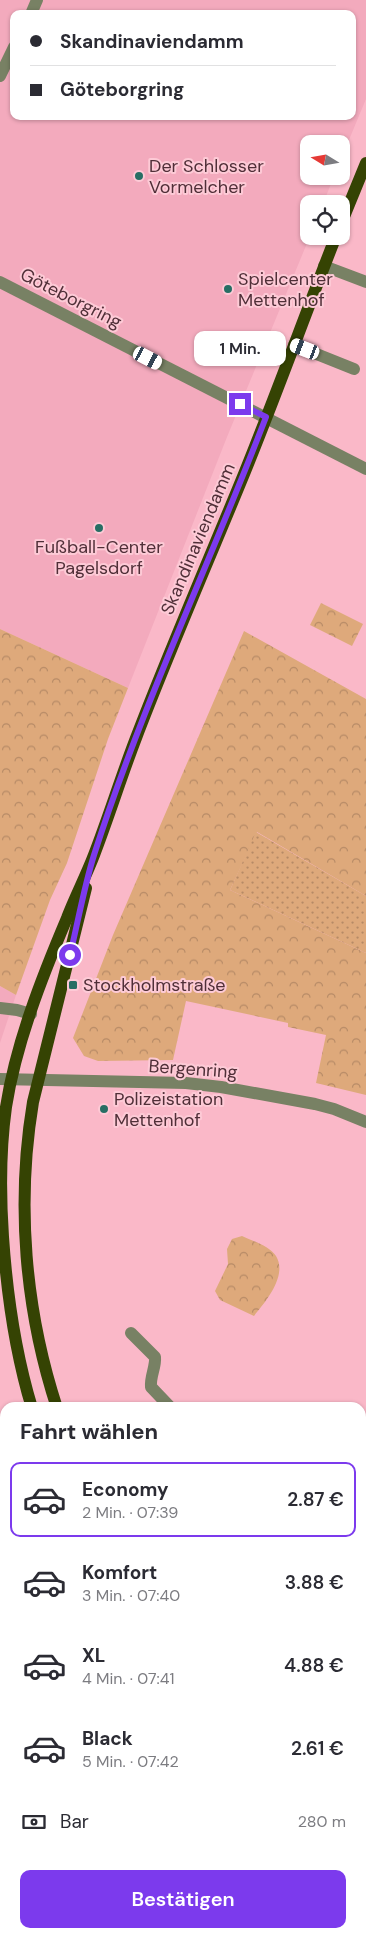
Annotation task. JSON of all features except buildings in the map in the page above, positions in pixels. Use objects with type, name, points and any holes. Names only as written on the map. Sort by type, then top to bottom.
[{"type":"main road","points":[[350,202],[365,166]]},
{"type":"main road","name":"Skandinaviendamm","points":[[30,1402],[14,1333],[8,1290],[2,1216],[1,1155],[7,1103],[6,1079],[66,918],[94,856],[135,741],[266,417],[332,245]]},
{"type":"main road","name":"Skandinaviendamm","points":[[55,1402],[48,1382],[37,1332],[25,1246],[29,1127],[38,1079],[94,856]]},
{"type":"street","points":[[0,76],[10,56]]},
{"type":"street","points":[[324,266],[366,282]]},
{"type":"street","name":"Göteborgring","points":[[0,282],[366,469]]},
{"type":"street","points":[[294,345],[354,369]]},
{"type":"street","points":[[0,1008],[31,1014]]},
{"type":"street","name":"Bergenring","points":[[6,1079],[186,1083],[221,1087],[315,1104],[334,1109],[366,1122]]},
{"type":"street","points":[[131,1333],[155,1357],[152,1387],[165,1402]]},
{"type":"shaded area","points":[[0,0],[366,0],[366,99],[350,137],[350,135],[300,135],[300,185],[330,185],[327,195],[300,195],[300,245],[306,245],[227,437],[128,688],[0,629]]},
{"type":"shaded area","points":[[0,986],[16,995],[0,1043]]},
{"type":"green space","points":[[321,603],[363,624],[352,646],[310,625]]},
{"type":"green space","points":[[0,629],[128,688],[108,739],[67,863],[50,900],[16,995],[0,986]]},
{"type":"green space","points":[[244,631],[366,699],[366,896],[257,832],[230,890],[366,953],[366,1095],[316,1083],[326,1035],[288,1027],[288,1023],[186,1001],[173,1060],[98,1061],[84,1056],[73,1038],[113,935]]},
{"type":"green space","points":[[256,832],[366,896],[366,953],[230,890]]},
{"type":"green space","points":[[242,1236],[273,1252],[279,1264],[279,1272],[274,1288],[254,1316],[220,1300],[215,1291],[228,1264],[227,1249],[232,1239]]},
{"type":"place","name":"Der Schlosser Vormelcher","points":[[139,176]]},
{"type":"place","name":"Spielcenter Mettenhof","points":[[228,289]]},
{"type":"place","name":"Fußball-Center Pagelsdorf","points":[[99,528]]},
{"type":"place","name":"Stockholmstraße","points":[[73,985]]},
{"type":"place","name":"Polizeistation Mettenhof","points":[[104,1109]]},
{"type":"route","points":[[70,955],[94,856],[135,741],[266,417],[240,404]]}]
